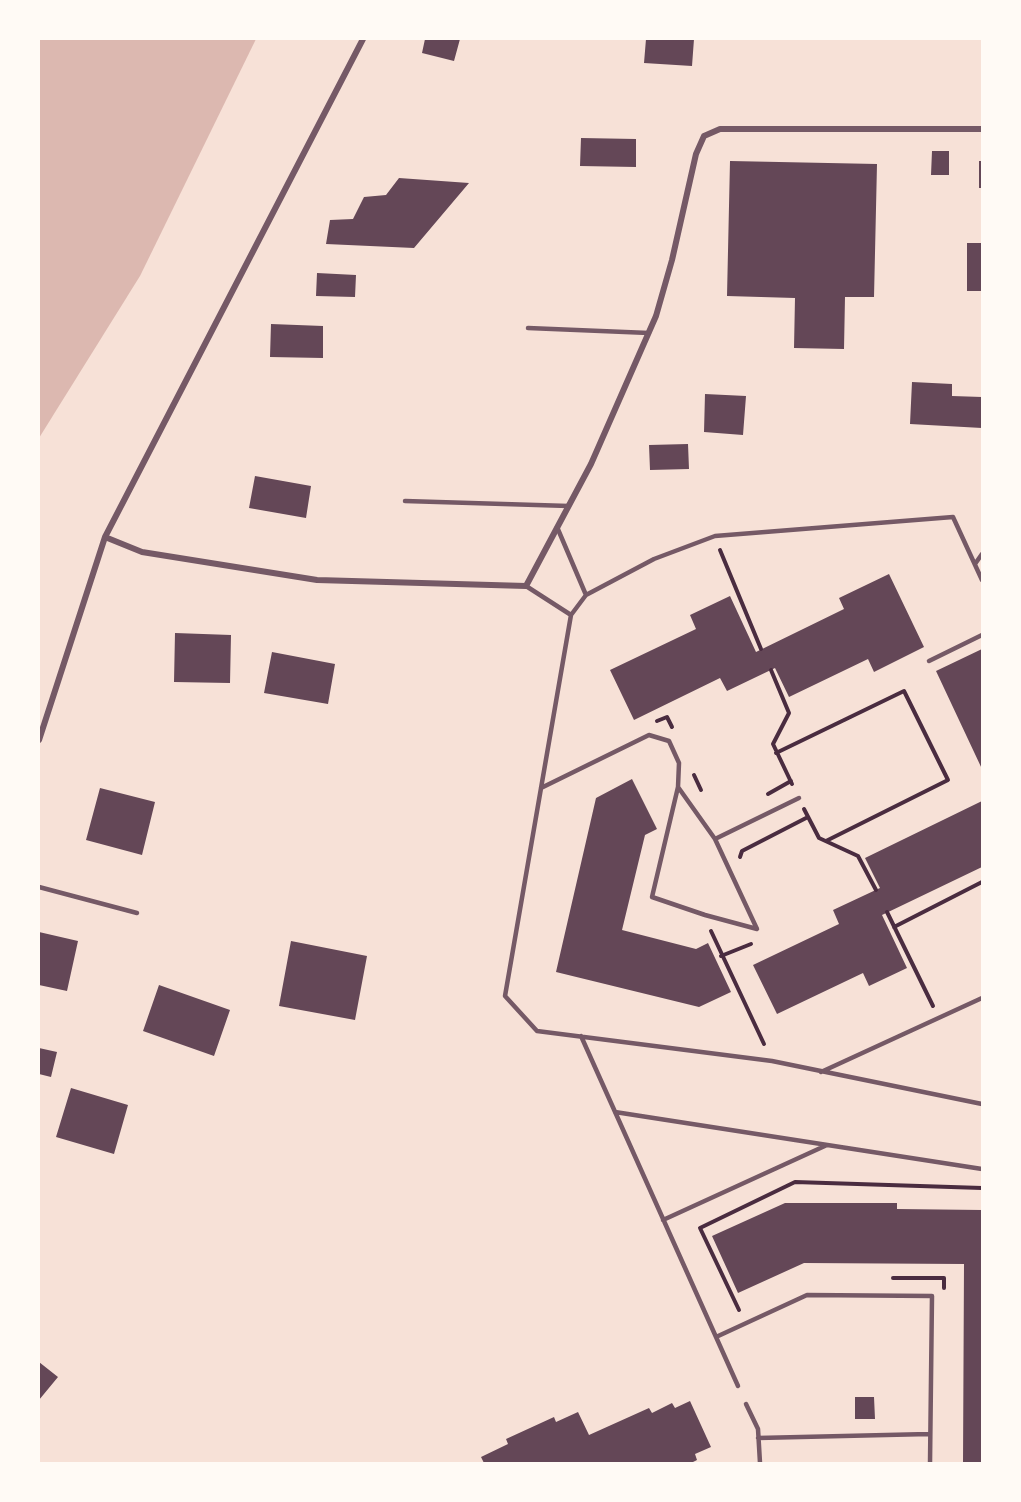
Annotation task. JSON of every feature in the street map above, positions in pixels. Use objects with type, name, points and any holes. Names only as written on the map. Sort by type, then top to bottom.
[{"type":"street","points":[[39,740],[105,537],[363,39]]},
{"type":"street","points":[[105,537],[142,552],[317,580],[526,586],[591,464],[649,333],[672,260],[696,154],[704,136],[720,129],[982,129]]},
{"type":"lane","points":[[528,328],[649,333]]},
{"type":"lane","points":[[405,501],[569,506]]},
{"type":"lane","points":[[982,580],[953,517],[715,536],[654,559],[586,595],[571,615],[505,996],[537,1031],[772,1061],[982,1104]]},
{"type":"lane","points":[[557,527],[586,595]]},
{"type":"lane","points":[[975,564],[982,554]]},
{"type":"lane","points":[[526,586],[571,615]]},
{"type":"lane","points":[[929,661],[982,635]]},
{"type":"lane","points":[[541,788],[650,735],[669,741],[679,763],[678,787],[652,897],[757,929],[715,839],[678,787]]},
{"type":"lane","points":[[715,839],[799,798]]},
{"type":"lane","points":[[39,887],[136,913]]},
{"type":"lane","points":[[821,1072],[982,998]]},
{"type":"lane","points":[[581,1036],[738,1386]]},
{"type":"lane","points":[[615,1112],[982,1169]]},
{"type":"lane","points":[[663,1220],[827,1145]]},
{"type":"lane","points":[[716,1337],[807,1295],[932,1296],[930,1463]]},
{"type":"lane","points":[[747,1404],[758,1438],[760,1463]]},
{"type":"lane","points":[[758,1438],[929,1434]]},
{"type":"path","points":[[715,536],[761,649]]},
{"type":"path","points":[[776,753],[904,691],[948,780],[826,841]]},
{"type":"path","points":[[666,717],[676,736]]},
{"type":"path","points":[[690,766],[704,796]]},
{"type":"path","points":[[765,795],[791,782]]},
{"type":"path","points":[[773,836],[808,818]]},
{"type":"path","points":[[894,927],[982,882]]},
{"type":"path","points":[[887,912],[938,1018]]},
{"type":"path","points":[[722,956],[772,1061]]},
{"type":"path","points":[[749,1305],[738,1310],[700,1228],[795,1182],[982,1188]]},
{"type":"path","points":[[889,1278],[944,1278],[944,1289]]},
{"type":"shaded area","points":[[39,39],[256,39],[140,276],[39,438]]},
{"type":"building","points":[[425,39],[460,39],[454,61],[422,53]]},
{"type":"building","points":[[646,39],[694,39],[692,66],[644,63]]},
{"type":"building","points":[[581,138],[636,139],[636,167],[580,166]]},
{"type":"building","points":[[932,151],[949,151],[949,175],[931,175]]},
{"type":"building","points":[[730,161],[877,164],[874,297],[845,297],[844,349],[794,348],[795,298],[727,296]]},
{"type":"building","points":[[979,161],[982,161],[982,188],[979,188]]},
{"type":"building","points":[[399,178],[469,183],[414,248],[326,244],[330,220],[353,219],[364,197],[386,195]]},
{"type":"building","points":[[967,243],[982,243],[982,291],[967,291]]},
{"type":"building","points":[[317,273],[356,275],[355,297],[316,296]]},
{"type":"building","points":[[271,324],[323,326],[323,358],[270,357]]},
{"type":"building","points":[[912,382],[952,384],[952,396],[982,397],[982,428],[910,424]]},
{"type":"building","points":[[705,394],[746,396],[743,435],[704,432]]},
{"type":"building","points":[[688,444],[689,469],[650,470],[649,445]]},
{"type":"building","points":[[255,476],[311,486],[306,518],[249,508]]},
{"type":"building","points":[[889,574],[924,647],[874,672],[868,659],[789,697],[775,668],[727,691],[720,678],[634,720],[610,670],[696,629],[690,615],[730,596],[756,652],[844,609],[839,598]]},
{"type":"building","points":[[175,633],[231,635],[230,683],[174,682]]},
{"type":"building","points":[[982,649],[982,769],[936,671]]},
{"type":"building","points":[[272,652],[335,664],[328,704],[264,693]]},
{"type":"building","points":[[632,779],[657,829],[645,835],[622,930],[696,949],[708,943],[731,992],[699,1007],[556,972],[596,798]]},
{"type":"building","points":[[100,788],[155,802],[142,855],[86,840]]},
{"type":"building","points":[[982,801],[982,867],[882,915],[907,968],[869,986],[863,973],[777,1014],[753,965],[839,924],[833,910],[880,888],[865,858]]},
{"type":"building","points":[[39,932],[78,941],[67,991],[39,985]]},
{"type":"building","points":[[291,941],[367,956],[355,1020],[279,1006]]},
{"type":"building","points":[[159,985],[230,1010],[214,1056],[143,1031]]},
{"type":"building","points":[[39,1048],[57,1052],[51,1077],[39,1074]]},
{"type":"building","points":[[71,1088],[128,1105],[114,1154],[56,1137]]},
{"type":"building","points":[[785,1203],[897,1203],[897,1209],[982,1210],[982,1463],[963,1463],[964,1264],[804,1263],[738,1293],[712,1236]]},
{"type":"building","points":[[39,1362],[58,1377],[39,1400]]},
{"type":"building","points":[[855,1397],[874,1397],[875,1419],[855,1419]]},
{"type":"building","points":[[690,1401],[711,1447],[695,1454],[697,1460],[691,1463],[484,1463],[481,1457],[508,1444],[506,1439],[554,1417],[556,1422],[578,1412],[589,1435],[649,1408],[652,1413],[672,1403],[675,1408]]}]
